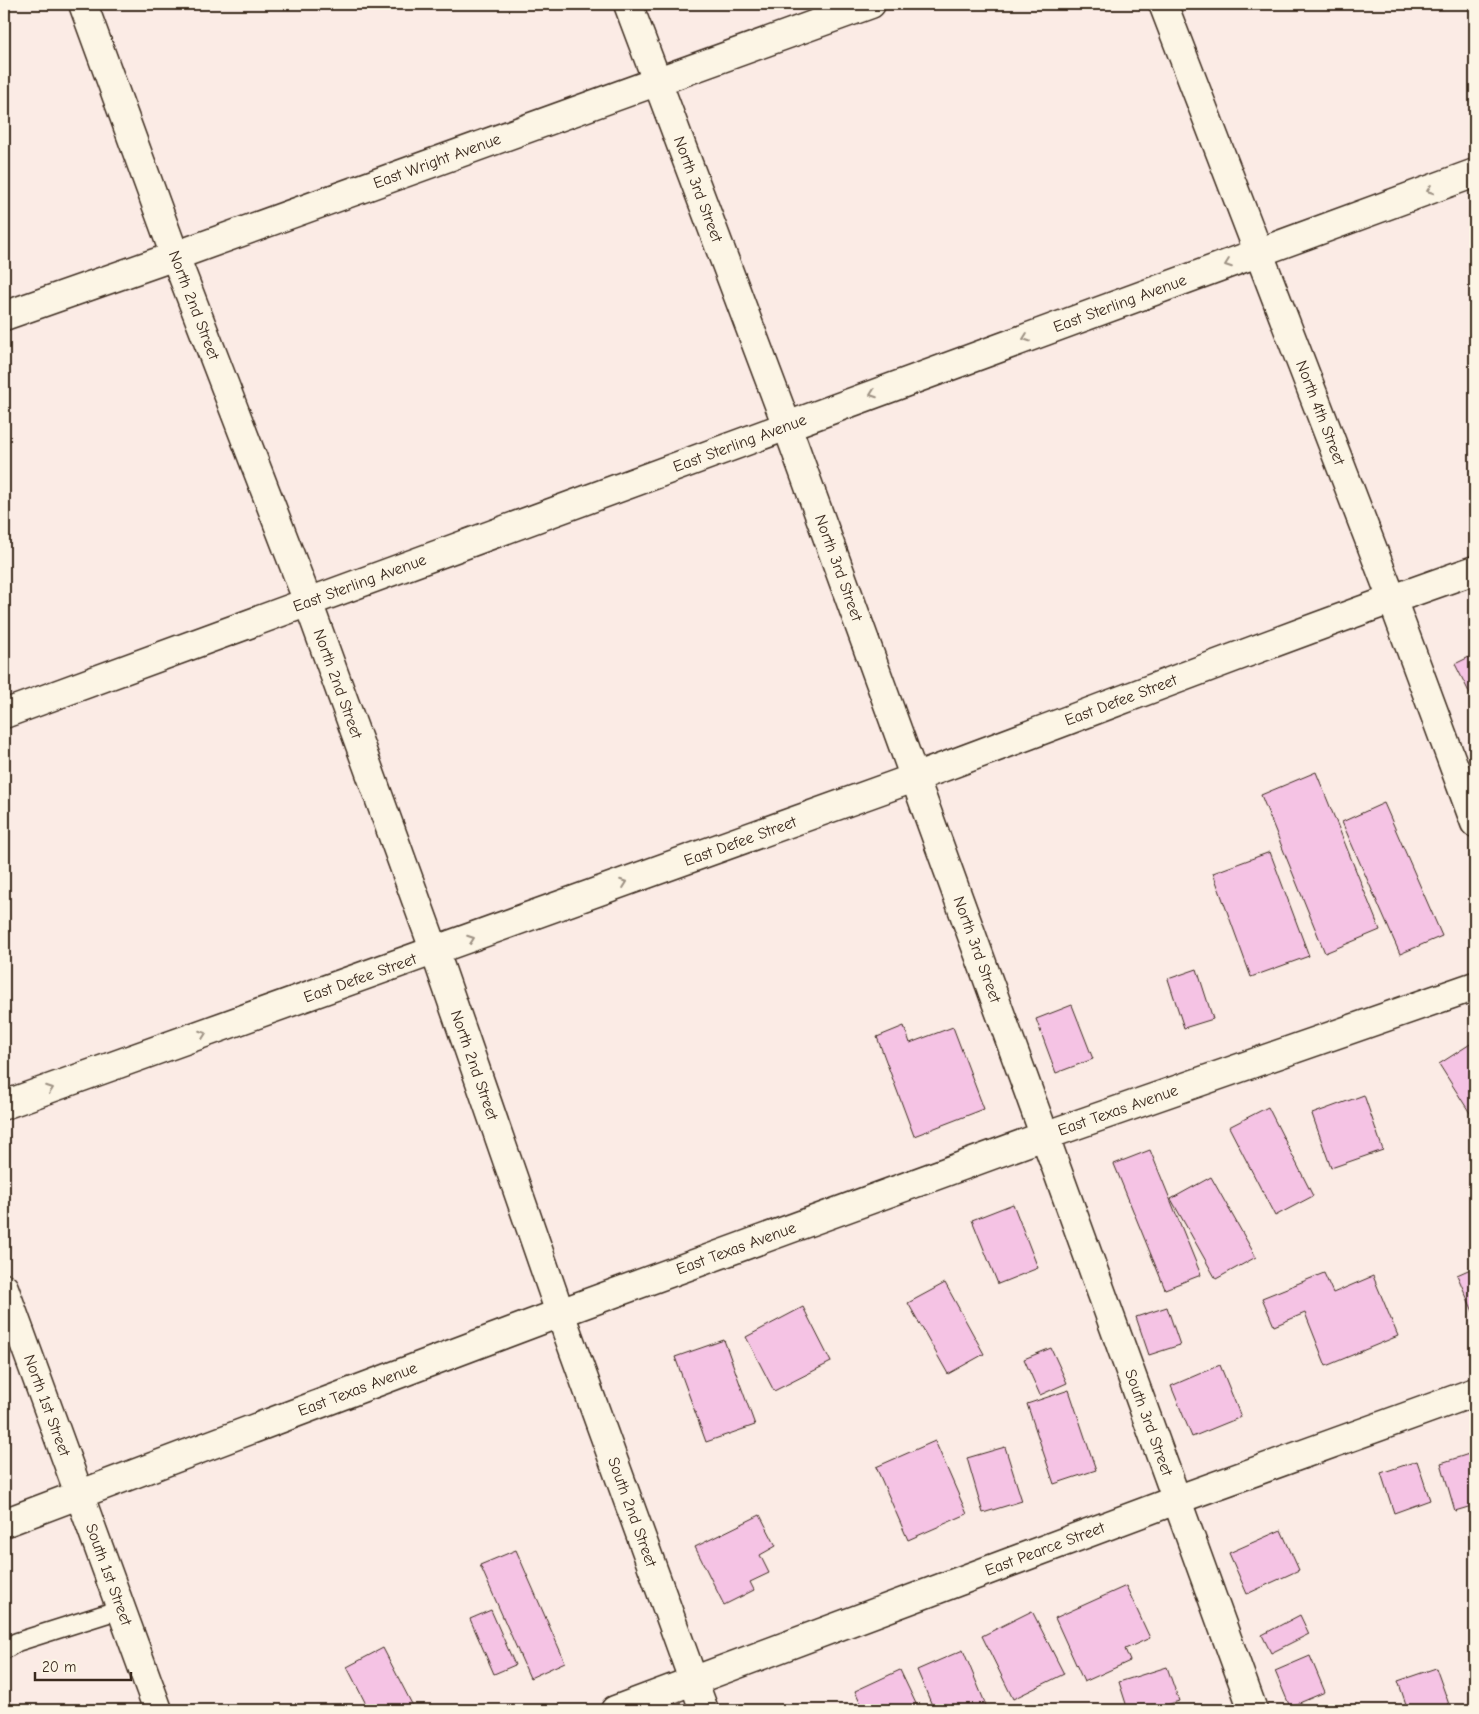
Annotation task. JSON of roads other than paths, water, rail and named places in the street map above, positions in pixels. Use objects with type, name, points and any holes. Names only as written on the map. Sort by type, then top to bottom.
[{"type":"street","name":"North 2nd Street","points":[[83,4],[175,256],[308,602],[435,952],[560,1313]]},
{"type":"street","name":"North 3rd Street","points":[[628,4],[787,426],[1044,1136]]},
{"type":"street","name":"East Wright Avenue","points":[[4,316],[871,4]]},
{"type":"street","name":"North 4th Street","points":[[1163,4],[1392,599],[1475,823]]},
{"type":"street","name":"East Sterling Avenue","points":[[4,714],[1475,173]]},
{"type":"street","name":"East Defee Street","points":[[4,1105],[435,952],[915,778],[1392,599],[1475,570]]},
{"type":"street","name":"East Texas Avenue","points":[[4,1523],[560,1313],[1044,1136],[1475,986]]},
{"type":"street","name":"South 3rd Street","points":[[1044,1136],[1253,1710]]},
{"type":"street","name":"North 1st Street","points":[[4,1288],[80,1495]]},
{"type":"street","name":"South 2nd Street","points":[[560,1313],[704,1710]]},
{"type":"street","name":"East Pearce Street","points":[[614,1710],[694,1682],[1176,1500],[1475,1392]]},
{"type":"street","name":"South 1st Street","points":[[80,1495],[158,1710]]},
{"type":"lane","points":[[4,1650],[17,1642],[121,1609]]}]
